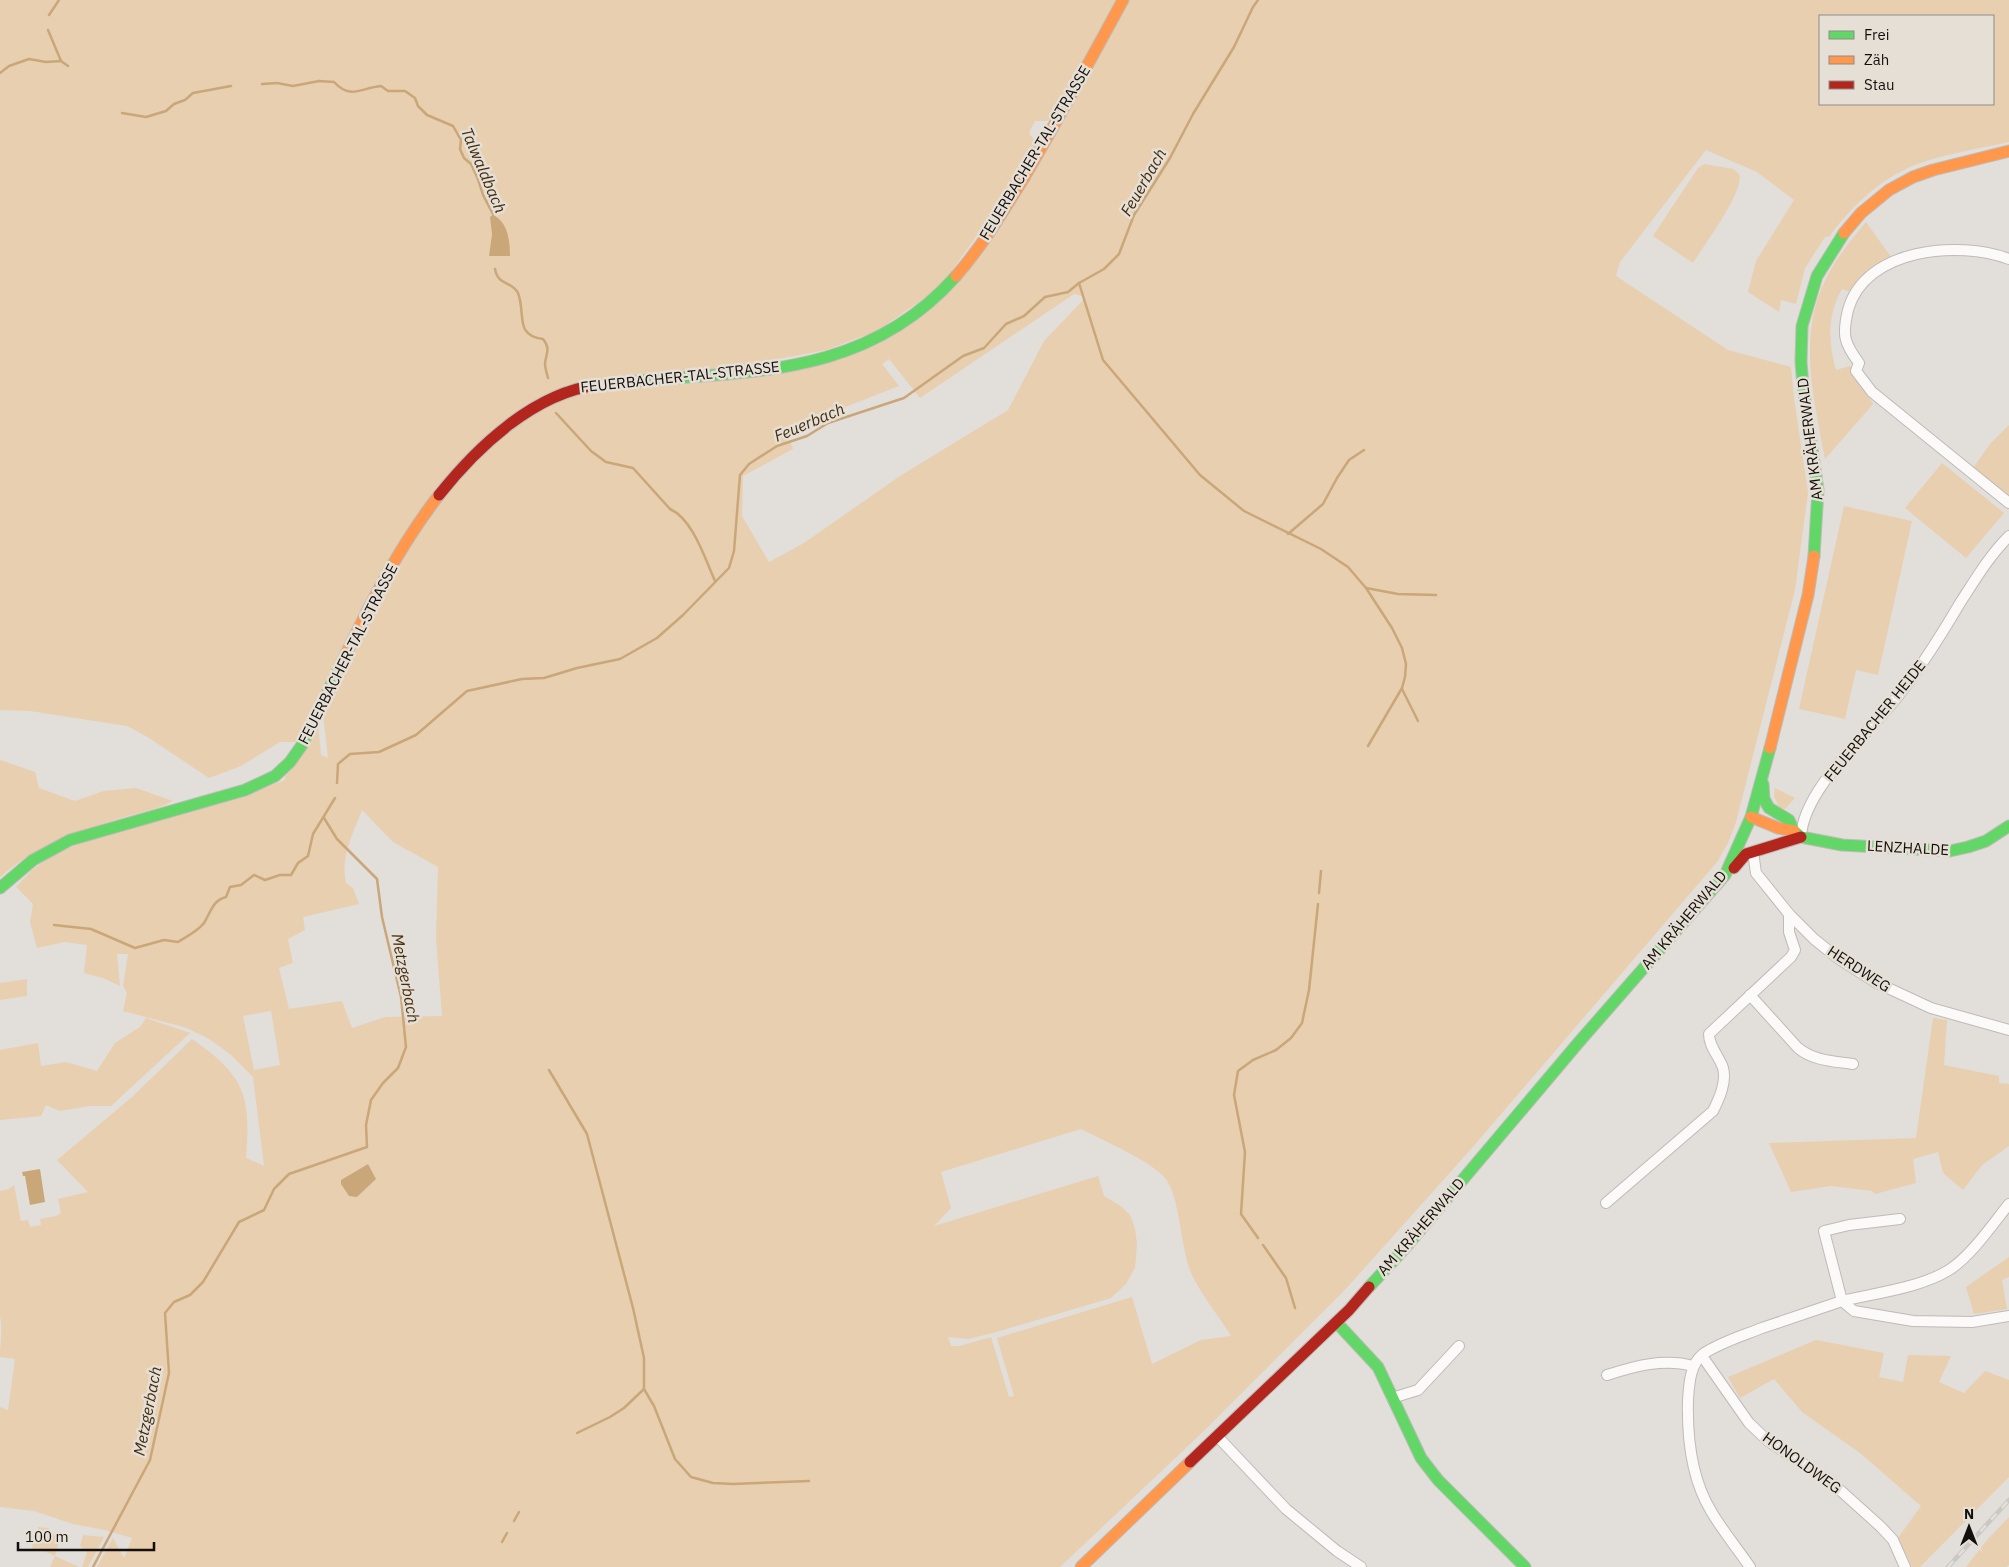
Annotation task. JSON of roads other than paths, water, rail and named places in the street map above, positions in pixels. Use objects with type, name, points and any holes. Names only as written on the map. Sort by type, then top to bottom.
[{"type":"main road","name":"FEUERBACHER-TAL-STRASSE","points":[[0,888],[23,865],[44,852],[70,840],[261,785],[278,774],[292,761],[308,734],[383,580],[436,498],[454,475],[475,455],[534,407],[556,395],[582,387],[768,368],[831,356],[872,341],[924,309],[972,256],[1013,196],[1052,130],[1123,0]]},
{"type":"main road","name":"AM KRÄHERWALD","points":[[1081,1567],[1337,1323],[1405,1248],[1726,872],[1751,817],[1762,780],[1804,611],[1814,561],[1818,490],[1801,362],[1802,326],[1810,296],[1818,276],[1846,230],[1861,213],[1889,190],[1913,176],[2009,151]]},
{"type":"main road","points":[[1762,780],[1764,799],[1769,808],[1789,820],[1798,834]]},
{"type":"main road","name":"LENZHALDE","points":[[1751,817],[1778,828],[1842,845],[1947,851],[1975,845],[1993,837],[2009,826]]},
{"type":"main road","name":"LENZHALDE","points":[[1726,872],[1735,867],[1742,857],[1798,834]]},
{"type":"main road","points":[[1742,839],[1744,847],[1753,852]]},
{"type":"main road","points":[[1337,1323],[1378,1367],[1421,1458],[1438,1480],[1525,1567]]},
{"type":"street","points":[[2009,259],[1978,251],[1948,250],[1921,254],[1888,264],[1875,272],[1854,294],[1846,320],[1845,333],[1846,346],[1859,363],[1856,371],[1872,392],[2009,503]]},
{"type":"street","name":"FEUERBACHER HEIDE","points":[[1798,834],[1815,796],[1910,680],[1933,648],[1986,562],[2009,536]]},
{"type":"street","name":"HERDWEG","points":[[1753,852],[1756,873],[1789,914],[1839,959],[1875,982],[1932,1008],[2009,1030]]},
{"type":"street","points":[[1606,1203],[1713,1111],[1721,1096],[1724,1077],[1723,1068],[1709,1041],[1709,1034],[1791,957],[1795,950],[1788,932],[1789,914]]},
{"type":"street","points":[[1750,995],[1798,1048],[1807,1055],[1819,1060],[1853,1064]]},
{"type":"street","points":[[1750,1567],[1710,1510],[1698,1482],[1692,1459],[1688,1429],[1688,1388],[1693,1366],[1702,1356],[1738,1337],[1842,1301],[1926,1280],[1950,1269],[1973,1247],[2009,1204]]},
{"type":"street","points":[[1900,1219],[1849,1225],[1824,1231],[1842,1301],[1854,1311],[1912,1321],[1972,1322],[2009,1316]]},
{"type":"street","points":[[1392,1398],[1418,1390],[1459,1346]]},
{"type":"street","name":"HONOLDWEG","points":[[1702,1356],[1749,1423],[1768,1441],[1832,1482],[1881,1527],[1893,1540],[1905,1567]]},
{"type":"street","points":[[1607,1375],[1637,1365],[1678,1362],[1693,1366]]},
{"type":"street","points":[[1217,1436],[1286,1509],[1337,1551],[1361,1567]]},
{"type":"waterway","points":[[49,15],[59,0]]},
{"type":"waterway","name":"Feuerbach","points":[[337,783],[338,764],[350,754],[379,752],[416,735],[467,691],[522,679],[544,678],[577,668],[620,659],[657,638],[683,615],[729,568],[734,551],[740,475],[749,464],[777,446],[807,436],[828,423],[904,398],[963,356],[984,348],[1006,324],[1024,316],[1045,297],[1068,292],[1079,283],[1104,269],[1119,254],[1134,215],[1170,158],[1193,114],[1234,47],[1258,0]]},
{"type":"waterway","points":[[48,30],[61,61]]},
{"type":"waterway","name":"Talwaldbach","points":[[0,73],[9,66],[29,59],[46,62],[61,61],[68,66]]},
{"type":"waterway","name":"Talwaldbach","points":[[262,84],[277,83],[293,86],[319,81],[334,82],[351,92],[381,86],[388,91],[405,91],[415,98],[418,106],[427,115],[453,126],[461,140],[460,149],[464,158],[471,164],[483,195],[494,216]]},
{"type":"waterway","name":"Talwaldbach","points":[[122,113],[146,117],[166,111],[193,93],[231,86]]},
{"type":"waterway","name":"Talwaldbach","points":[[495,269],[499,278],[518,293],[524,328],[534,337],[543,339],[547,346],[545,366],[548,378]]},
{"type":"waterway","points":[[1079,283],[1103,360],[1200,475],[1244,511],[1321,549],[1348,567],[1366,588],[1392,628],[1402,648],[1406,664],[1405,677],[1402,688],[1368,746]]},
{"type":"waterway","name":"Talwaldbach","points":[[556,413],[591,451],[606,462],[633,468],[670,509],[685,521],[692,530],[715,581]]},
{"type":"waterway","points":[[1288,534],[1323,504],[1349,460],[1364,450]]},
{"type":"waterway","points":[[1366,588],[1398,594],[1436,595]]},
{"type":"waterway","points":[[1402,689],[1418,721]]},
{"type":"waterway","points":[[54,925],[91,929],[135,948],[164,940],[178,942],[192,934],[204,923],[212,907],[226,897],[230,887],[241,885],[254,875],[265,880],[280,875],[291,875],[298,863],[308,856],[313,834],[335,798]]},
{"type":"waterway","name":"Metzgerbach","points":[[93,1567],[150,1460],[169,1373],[165,1313],[174,1302],[190,1295],[203,1282],[239,1222],[264,1210],[274,1189],[289,1174],[367,1147],[366,1125],[371,1100],[383,1083],[398,1068],[406,1047],[401,997],[382,917],[377,879],[337,839],[324,818]]},
{"type":"waterway","points":[[1319,893],[1321,871]]},
{"type":"waterway","points":[[1258,1238],[1241,1214],[1245,1152],[1234,1095],[1238,1071],[1253,1060],[1276,1050],[1291,1038],[1302,1023],[1309,990],[1318,904]]},
{"type":"waterway","points":[[549,1070],[587,1134],[633,1308],[644,1358],[644,1389],[654,1406],[675,1459],[691,1477],[713,1483],[809,1481]]},
{"type":"waterway","points":[[1263,1245],[1286,1278],[1295,1308]]},
{"type":"waterway","points":[[577,1433],[624,1408],[644,1389]]},
{"type":"waterway","points":[[514,1521],[519,1512]]},
{"type":"waterway","points":[[502,1542],[507,1533]]},
{"type":"railway","points":[[1948,1567],[2009,1500]]}]
